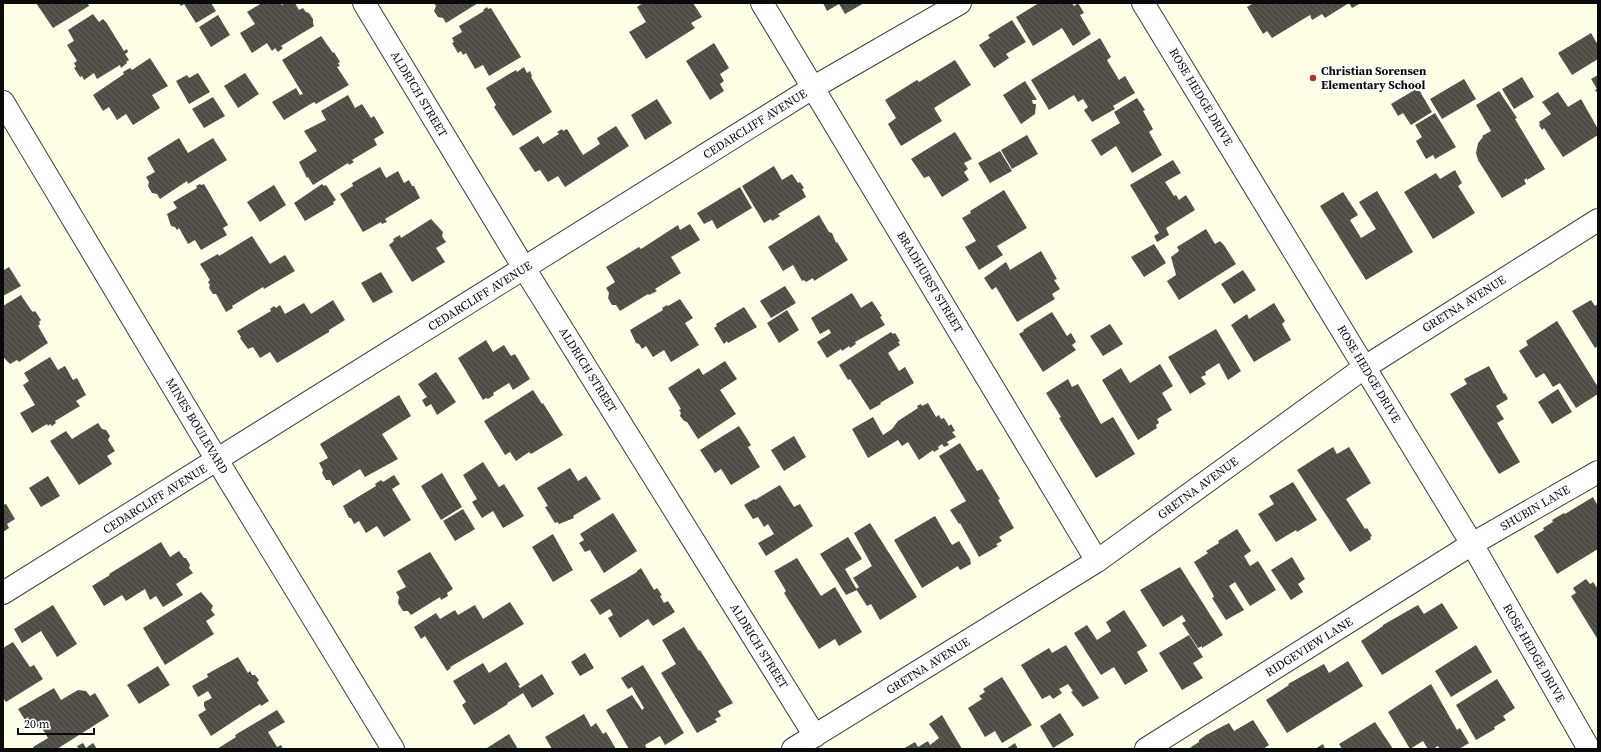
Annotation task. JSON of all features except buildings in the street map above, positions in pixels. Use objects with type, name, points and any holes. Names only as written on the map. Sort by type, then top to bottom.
[{"type":"street","name":"ALDRICH STREET","points":[[364,3],[524,268],[815,736]]},
{"type":"street","name":"BRADHURST STREET","points":[[762,3],[814,87],[1097,561]]},
{"type":"street","name":"CEDARCLIFF AVENUE","points":[[3,593],[814,87],[960,3]]},
{"type":"street","name":"ROSE HEDGE DRIVE","points":[[1143,3],[1472,544],[1588,745]]},
{"type":"street","name":"MINES BOULEVARD","points":[[3,102],[217,460],[393,749]]},
{"type":"street","name":"GRETNA AVENUE","points":[[793,749],[1097,561],[1365,367],[1598,220]]},
{"type":"street","name":"SHUBIN LANE","points":[[1472,544],[1598,472]]},
{"type":"street","name":"RIDGEVIEW LANE","points":[[1146,749],[1472,544]]},
{"type":"place","name":"Christian Sorensen Elementary School","points":[[1313,78]]}]
